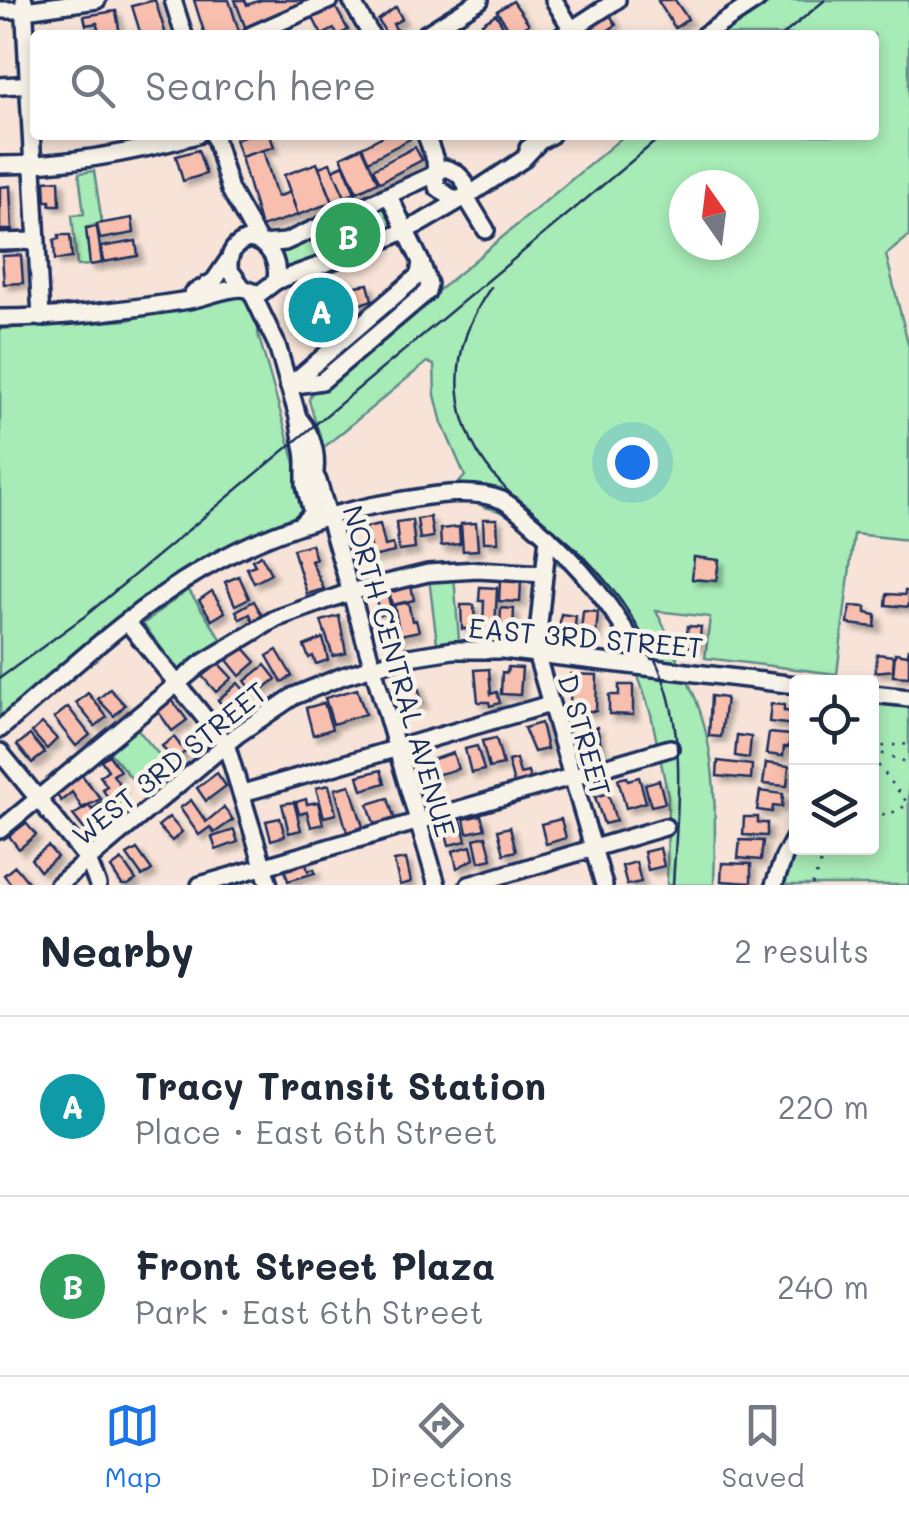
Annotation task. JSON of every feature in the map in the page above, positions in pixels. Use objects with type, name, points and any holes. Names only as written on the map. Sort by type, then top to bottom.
[{"type":"street","points":[[0,10],[97,0]]},
{"type":"street","points":[[173,0],[182,30]]},
{"type":"street","points":[[262,30],[330,0]]},
{"type":"street","points":[[352,0],[368,30]]},
{"type":"street","points":[[432,30],[480,0]]},
{"type":"street","points":[[554,0],[569,30]]},
{"type":"street","points":[[574,30],[617,0]]},
{"type":"street","points":[[712,30],[757,0]]},
{"type":"street","points":[[24,5],[30,74]]},
{"type":"street","points":[[0,86],[30,85]]},
{"type":"street","points":[[31,140],[40,318]]},
{"type":"street","points":[[0,164],[141,151],[180,140]]},
{"type":"street","points":[[215,140],[230,190],[232,274],[248,291]]},
{"type":"street","points":[[431,140],[437,145],[446,174],[468,189],[463,198],[454,200],[436,184],[446,174]]},
{"type":"street","points":[[168,302],[214,281],[233,252],[249,239],[285,242],[446,174],[481,176],[544,140]]},
{"type":"street","points":[[0,318],[94,314],[248,291],[259,294],[274,283],[406,230],[522,160],[544,140]]},
{"type":"street","points":[[230,190],[276,262],[274,283]]},
{"type":"street","points":[[289,386],[420,273],[421,262],[389,196]]},
{"type":"street","points":[[463,198],[486,230]]},
{"type":"street","points":[[0,242],[36,241]]},
{"type":"street","name":"NORTH CENTRAL AVENUE","points":[[274,283],[270,307],[276,346]]},
{"type":"street","name":"NORTH CENTRAL AVENUE","points":[[248,291],[276,346],[289,386],[305,457],[315,472],[436,885]]},
{"type":"street","name":"NORTH CENTRAL AVENUE","points":[[298,417],[308,430],[316,458],[315,472]]},
{"type":"street","points":[[300,525],[312,512],[305,484],[305,457]]},
{"type":"street","points":[[0,729],[128,623],[205,568],[300,525],[424,497],[476,495],[508,504],[548,537],[604,598],[644,666]]},
{"type":"street","name":"D STREET","points":[[548,537],[536,653],[604,885]]},
{"type":"street","points":[[0,830],[178,682],[250,632],[300,608],[406,578],[454,571],[544,574]]},
{"type":"street","points":[[128,623],[226,744],[270,885]]},
{"type":"street","name":"EAST 3RD STREET","points":[[372,666],[453,650],[536,653],[789,685]]},
{"type":"street","name":"WEST 3RD STREET","points":[[58,885],[226,744],[294,696],[372,666]]},
{"type":"street","points":[[879,695],[909,698]]},
{"type":"street","points":[[243,793],[550,704]]},
{"type":"street","points":[[200,885],[670,748]]},
{"type":"street","points":[[0,752],[88,860],[98,885]]},
{"type":"street","points":[[469,885],[665,828]]},
{"type":"street","points":[[774,885],[789,848]]},
{"type":"path","points":[[879,748],[909,744]]},
{"type":"path","points":[[879,752],[909,763]]},
{"type":"path","points":[[878,765],[909,803],[898,811],[879,815]]},
{"type":"path","points":[[812,885],[823,855]]},
{"type":"green space","points":[[774,0],[909,0],[909,236],[886,255],[909,347],[909,540],[854,534],[837,674],[705,658],[710,617],[656,611],[679,664],[628,654],[607,616],[575,576],[554,562],[523,526],[505,514],[483,507],[475,486],[455,487],[465,476],[442,423],[435,395],[434,365],[427,362],[323,448],[309,400],[312,391],[325,385],[619,140],[879,140],[879,30],[729,30]]},
{"type":"green space","points":[[94,171],[102,223],[86,228],[90,265],[77,266],[72,215],[84,214],[79,173]]},
{"type":"green space","points":[[385,203],[397,230],[284,269],[276,249]]},
{"type":"green space","points":[[239,295],[253,306],[257,316],[258,334],[307,505],[302,517],[258,535],[0,721],[0,329],[127,320]]},
{"type":"green space","points":[[454,576],[459,640],[437,643],[429,578]]},
{"type":"green space","points":[[188,589],[224,643],[180,673],[143,624]]},
{"type":"green space","points":[[637,673],[686,678],[697,702],[713,779],[714,885],[667,885],[668,796],[651,714]]},
{"type":"green space","points":[[879,703],[909,706],[909,885],[780,885],[793,855],[879,855]]},
{"type":"green space","points":[[134,725],[176,775],[148,798],[106,748]]},
{"type":"building","points":[[155,0],[164,30],[139,30],[132,6]]},
{"type":"building","points":[[194,0],[229,0],[238,30],[203,30]]},
{"type":"building","points":[[235,0],[245,0],[247,5],[261,0],[319,0],[252,30],[246,30]]},
{"type":"building","points":[[660,0],[675,0],[688,19],[675,28]]},
{"type":"building","points":[[513,1],[529,24],[520,30],[510,30],[497,11]]},
{"type":"building","points":[[335,6],[348,30],[319,30],[313,18]]},
{"type":"building","points":[[396,7],[402,19],[393,24],[396,30],[384,30],[378,20]]},
{"type":"building","points":[[116,11],[119,30],[98,30],[97,23],[86,25],[84,16]]},
{"type":"building","points":[[609,13],[616,25],[608,30],[589,27]]},
{"type":"building","points":[[496,14],[505,30],[486,30],[482,23]]},
{"type":"building","points":[[235,140],[272,140],[274,147],[241,157]]},
{"type":"building","points":[[375,140],[408,140],[368,161],[362,147]]},
{"type":"building","points":[[362,147],[378,182],[357,192],[341,157]]},
{"type":"building","points":[[415,147],[422,160],[380,182],[373,169]]},
{"type":"building","points":[[198,150],[206,174],[183,181],[176,156]]},
{"type":"building","points":[[263,150],[277,197],[290,192],[298,215],[261,227],[241,157]]},
{"type":"building","points":[[317,163],[333,202],[298,215],[284,175]]},
{"type":"building","points":[[330,163],[333,170],[344,165],[355,193],[333,202],[319,167]]},
{"type":"building","points":[[344,165],[355,193],[345,197],[333,170]]},
{"type":"building","points":[[59,180],[60,205],[50,205],[46,201],[45,181]]},
{"type":"building","points":[[10,186],[12,230],[0,230],[0,187]]},
{"type":"building","points":[[132,218],[134,233],[100,239],[97,224]]},
{"type":"building","points":[[97,227],[102,263],[90,265],[86,228]]},
{"type":"building","points":[[59,235],[70,235],[72,258],[55,260],[54,240]]},
{"type":"building","points":[[136,241],[138,256],[103,262],[101,247]]},
{"type":"building","points":[[21,255],[23,283],[4,284],[2,256]]},
{"type":"building","points":[[368,284],[372,300],[327,316],[331,331],[306,338],[300,316],[296,317],[293,309],[297,304],[294,292],[318,286],[320,292]]},
{"type":"building","points":[[430,517],[433,537],[420,539],[417,519]]},
{"type":"building","points":[[483,519],[497,519],[498,542],[484,542]]},
{"type":"building","points":[[412,520],[415,549],[399,551],[396,522]]},
{"type":"building","points":[[476,523],[478,550],[463,551],[461,524]]},
{"type":"building","points":[[380,524],[385,546],[393,544],[394,552],[372,557],[366,527]]},
{"type":"building","points":[[459,527],[460,544],[441,546],[440,529]]},
{"type":"building","points":[[311,544],[316,559],[311,561],[324,589],[307,594],[293,549]]},
{"type":"building","points":[[261,555],[271,574],[254,583],[247,568],[255,565],[252,560]]},
{"type":"building","points":[[694,557],[719,560],[716,581],[692,579]]},
{"type":"building","points":[[239,576],[249,598],[235,605],[225,582]]},
{"type":"building","points":[[500,580],[521,581],[520,602],[499,601]]},
{"type":"building","points":[[411,585],[414,600],[392,605],[389,590]]},
{"type":"building","points":[[480,587],[497,588],[495,631],[483,630],[484,601],[479,601]]},
{"type":"building","points":[[386,588],[392,612],[380,615],[374,591]]},
{"type":"building","points":[[212,591],[225,612],[212,620],[199,600]]},
{"type":"building","points":[[909,591],[909,607],[886,605],[887,594],[905,595]]},
{"type":"building","points":[[254,601],[264,619],[254,624],[250,614],[240,619],[236,611]]},
{"type":"building","points":[[408,602],[419,631],[400,635],[394,605]]},
{"type":"building","points":[[461,605],[474,605],[475,628],[462,629]]},
{"type":"building","points":[[850,606],[866,607],[866,613],[876,615],[875,627],[848,624]]},
{"type":"building","points":[[501,608],[514,609],[513,631],[500,630]]},
{"type":"building","points":[[583,611],[598,612],[596,634],[581,633]]},
{"type":"building","points":[[561,614],[576,616],[574,634],[559,632]]},
{"type":"building","points":[[339,616],[346,653],[333,656],[321,621]]},
{"type":"building","points":[[394,619],[400,642],[388,645],[382,622]]},
{"type":"building","points":[[688,626],[701,627],[699,647],[685,646]]},
{"type":"building","points":[[323,638],[328,660],[316,664],[304,646]]},
{"type":"building","points":[[243,647],[256,662],[240,676],[227,660]]},
{"type":"building","points":[[909,648],[909,677],[893,676],[895,653],[908,655]]},
{"type":"building","points":[[277,650],[292,676],[282,682],[267,656]]},
{"type":"building","points":[[877,654],[894,656],[893,670],[875,672]]},
{"type":"building","points":[[218,663],[232,678],[216,692],[202,676]]},
{"type":"building","points":[[265,665],[276,679],[256,695],[245,681]]},
{"type":"building","points":[[508,667],[522,668],[520,695],[501,694],[502,672],[507,673]]},
{"type":"building","points":[[489,669],[491,694],[497,692],[500,703],[490,706],[489,702],[478,702],[475,670]]},
{"type":"building","points":[[571,674],[597,675],[596,711],[577,711],[577,704],[570,704]]},
{"type":"building","points":[[238,683],[250,697],[230,713],[218,700]]},
{"type":"building","points":[[417,683],[422,703],[408,707],[403,687]]},
{"type":"building","points":[[619,685],[633,685],[633,715],[609,714],[609,695],[619,695]]},
{"type":"building","points":[[110,689],[125,705],[114,716],[98,699]]},
{"type":"building","points":[[357,689],[365,714],[333,724],[325,698]]},
{"type":"building","points":[[88,693],[107,717],[95,726],[76,703]]},
{"type":"building","points":[[711,696],[726,698],[721,737],[709,736]]},
{"type":"building","points":[[172,700],[187,720],[172,731],[157,710]]},
{"type":"building","points":[[324,703],[332,729],[313,735],[306,708]]},
{"type":"building","points":[[771,704],[784,705],[784,711],[789,711],[789,724],[769,722]]},
{"type":"building","points":[[68,707],[90,735],[76,746],[54,718]]},
{"type":"building","points":[[42,723],[57,739],[47,749],[32,732]]},
{"type":"building","points":[[541,723],[547,749],[534,752],[524,728]]},
{"type":"building","points":[[597,727],[604,757],[590,761],[582,731]]},
{"type":"building","points":[[199,729],[207,740],[191,752],[183,742]]},
{"type":"building","points":[[769,733],[789,735],[789,747],[784,747],[783,756],[766,754]]},
{"type":"building","points":[[30,735],[45,753],[32,763],[17,745]]},
{"type":"building","points":[[737,735],[751,737],[749,758],[735,756]]},
{"type":"building","points":[[174,737],[185,752],[173,761],[162,746]]},
{"type":"building","points":[[496,738],[503,765],[489,768],[482,741]]},
{"type":"building","points":[[477,746],[484,770],[471,773],[465,749]]},
{"type":"building","points":[[453,753],[458,769],[428,777],[424,762]]},
{"type":"building","points":[[109,755],[120,771],[113,775],[122,788],[116,792],[122,801],[114,806],[102,789],[107,786],[100,776],[108,770],[101,760]]},
{"type":"building","points":[[516,759],[520,774],[528,772],[530,780],[514,784],[508,761]]},
{"type":"building","points":[[718,761],[752,765],[751,779],[717,776]]},
{"type":"building","points":[[766,763],[789,766],[787,786],[763,784]]},
{"type":"building","points":[[381,770],[385,783],[362,790],[358,776]]},
{"type":"building","points":[[217,773],[226,786],[206,801],[197,788]]},
{"type":"building","points":[[81,774],[101,799],[82,808],[72,792],[61,801],[56,794]]},
{"type":"building","points":[[639,777],[646,802],[626,808],[618,779]]},
{"type":"building","points":[[659,780],[665,803],[651,806],[645,784]]},
{"type":"building","points":[[329,785],[336,814],[324,817],[316,788]]},
{"type":"building","points":[[350,785],[363,827],[347,832],[335,789]]},
{"type":"building","points":[[760,791],[783,794],[782,807],[773,806],[772,812],[757,810]]},
{"type":"building","points":[[608,793],[616,821],[604,824],[595,797]]},
{"type":"building","points":[[388,798],[395,821],[375,827],[368,804]]},
{"type":"building","points":[[306,799],[307,804],[318,802],[323,824],[311,827],[307,812],[299,814],[296,802]]},
{"type":"building","points":[[191,800],[206,822],[224,807],[233,820],[214,833],[210,827],[199,835],[180,808]]},
{"type":"building","points":[[102,802],[109,810],[88,834],[73,815],[89,806],[92,810]]},
{"type":"building","points":[[294,802],[301,830],[289,833],[282,804]]},
{"type":"building","points":[[481,815],[485,829],[467,833],[464,819]]},
{"type":"building","points":[[169,817],[182,832],[172,841],[158,826]]},
{"type":"building","points":[[744,817],[758,817],[758,823],[767,823],[767,836],[743,835]]},
{"type":"building","points":[[280,818],[285,836],[271,840],[266,821]]},
{"type":"building","points":[[561,819],[566,838],[546,844],[541,824]]},
{"type":"building","points":[[461,821],[466,841],[449,845],[444,825]]},
{"type":"building","points":[[26,823],[36,835],[19,849],[9,836]]},
{"type":"building","points":[[510,827],[516,851],[504,854],[498,830]]},
{"type":"building","points":[[234,830],[238,842],[216,850],[212,837]]},
{"type":"building","points":[[486,836],[492,859],[479,862],[474,839]]},
{"type":"building","points":[[740,840],[763,841],[761,860],[738,858]]},
{"type":"building","points":[[48,846],[57,857],[40,871],[31,859]]},
{"type":"building","points":[[471,846],[474,859],[457,868],[453,851]]},
{"type":"building","points":[[660,848],[664,866],[648,870],[644,852]]},
{"type":"building","points":[[137,849],[152,870],[142,876],[127,855]]},
{"type":"building","points":[[406,859],[411,882],[400,885],[394,861]]},
{"type":"building","points":[[122,860],[136,880],[128,885],[122,885],[111,868]]},
{"type":"building","points":[[305,861],[308,871],[314,869],[315,873],[288,881],[284,867]]},
{"type":"building","points":[[636,862],[641,882],[627,885],[622,866]]},
{"type":"building","points":[[722,863],[751,864],[751,883],[721,881]]},
{"type":"building","points":[[15,866],[29,883],[12,885],[4,875]]},
{"type":"railway","points":[[789,30],[825,0]]},
{"type":"railway","points":[[0,678],[85,616],[657,140]]},
{"type":"railway","points":[[491,287],[465,338],[459,364],[463,416],[486,465],[513,496],[567,540],[600,574],[632,618],[658,666],[674,719],[677,746],[673,885]]},
{"type":"place","name":"Front Street Plaza","points":[[348,235]]},
{"type":"place","name":"Tracy Transit Station","points":[[321,310]]}]
